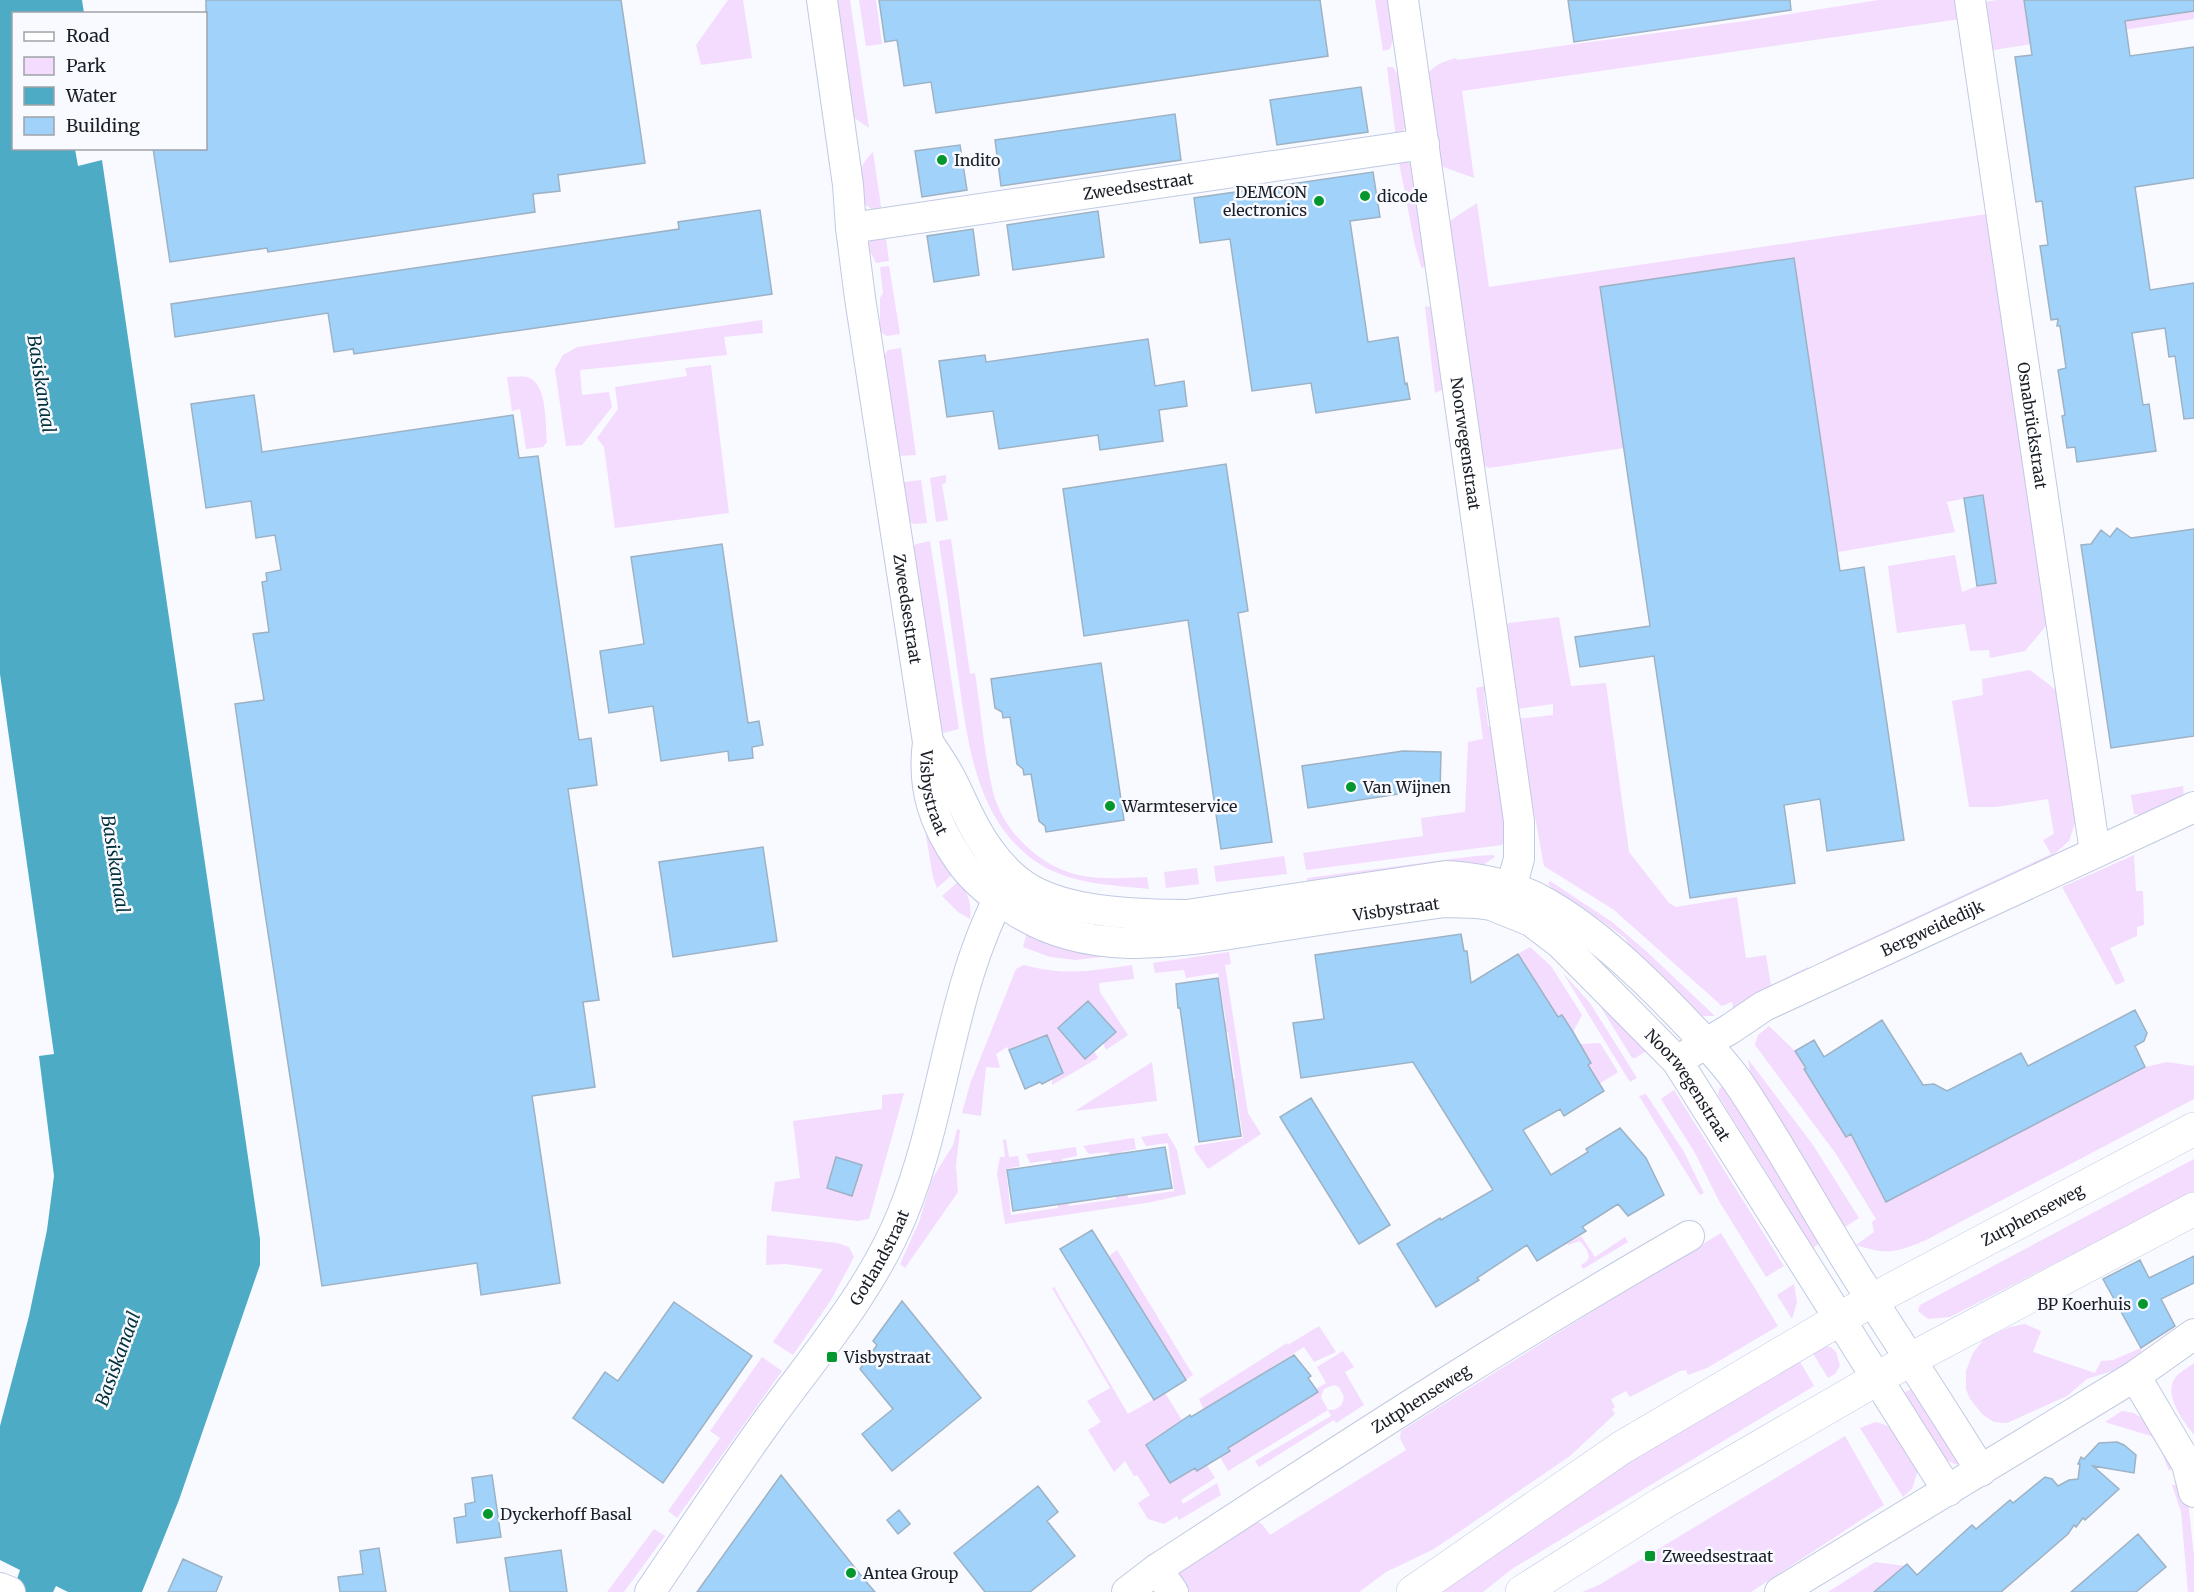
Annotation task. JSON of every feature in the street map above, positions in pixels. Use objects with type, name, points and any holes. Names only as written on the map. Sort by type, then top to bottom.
[{"type":"main road","name":"Zutphenseweg","points":[[1413,1592],[1621,1448],[1872,1300],[2194,1129]]},
{"type":"main road","points":[[1522,1592],[1661,1504],[1911,1359],[2194,1209]]},
{"type":"street","name":"Zweedsestraat","points":[[822,0],[848,185],[851,228],[928,742]]},
{"type":"street","name":"Noorwegenstraat","points":[[1403,0],[1520,821],[1519,859],[1508,898]]},
{"type":"street","name":"Osnabrückstraat","points":[[1970,0],[2095,852]]},
{"type":"street","name":"Zweedsestraat","points":[[851,228],[1424,144]]},
{"type":"street","name":"Visbystraat","points":[[928,742],[951,779],[1005,887],[1037,893],[1075,905],[1115,912],[1153,915],[1206,913],[1446,876],[1476,878],[1508,898]]},
{"type":"street","name":"Bergweidedijk","points":[[1677,1061],[1764,1006],[2194,807]]},
{"type":"street","name":"Gotlandstraat","points":[[650,1592],[770,1419],[859,1297],[890,1242],[910,1195],[966,988],[984,932],[1005,887]]},
{"type":"street","name":"Noorwegenstraat","points":[[1508,898],[1546,902],[1605,946],[1662,997],[1706,1043],[1737,1080],[1872,1300]]},
{"type":"street","name":"Noorwegenstraat","points":[[1508,898],[1531,921],[1560,943],[1677,1061],[1839,1319]]},
{"type":"street","name":"Zutphenseweg","points":[[1127,1592],[1165,1580],[1409,1405],[1624,1273],[1689,1236]]},
{"type":"street","points":[[1872,1300],[1981,1471]]},
{"type":"street","points":[[1839,1319],[1948,1491]]},
{"type":"street","points":[[1780,1592],[2135,1376],[2194,1334]]},
{"type":"street","points":[[2135,1376],[2187,1464],[2194,1492]]},
{"type":"street","points":[[0,1588],[10,1592]]},
{"type":"green space","points":[[728,0],[743,0],[752,58],[701,65],[696,45]]},
{"type":"green space","points":[[828,0],[850,0],[869,128],[853,117]]},
{"type":"green space","points":[[859,0],[876,0],[882,44],[866,46]]},
{"type":"green space","points":[[1375,0],[1388,0],[1394,37],[1390,49],[1383,51]]},
{"type":"green space","points":[[1879,0],[1957,0],[1960,19],[1462,91],[1474,178],[1438,165],[1425,77],[1435,67],[1447,61],[1745,21]]},
{"type":"green space","points":[[2024,0],[2029,35],[2194,11],[2194,19],[1987,51],[1984,2]]},
{"type":"green space","points":[[1387,67],[1393,67],[1399,77],[1407,126],[1396,138]]},
{"type":"green space","points":[[873,152],[882,213],[874,211],[859,200],[859,180],[862,168]]},
{"type":"green space","points":[[1398,157],[1411,164],[1427,262],[1422,269],[1415,246]]},
{"type":"green space","points":[[1477,203],[1489,287],[1987,214],[2046,626],[2025,651],[1990,658],[1989,650],[1970,651],[1965,624],[1897,633],[1888,566],[1955,555],[1962,592],[1977,586],[1996,583],[1983,495],[1947,502],[1955,532],[1838,552],[1794,258],[1600,287],[1624,448],[1489,468],[1483,465],[1445,224]]},
{"type":"green space","points":[[885,231],[889,261],[876,263],[867,246],[872,237]]},
{"type":"green space","points":[[889,266],[900,334],[887,336],[880,332],[880,298],[883,293],[880,267]]},
{"type":"green space","points":[[1425,306],[1430,307],[1434,313],[1446,388],[1435,393]]},
{"type":"green space","points":[[762,320],[763,333],[724,337],[727,355],[580,370],[582,395],[609,392],[612,407],[582,445],[566,446],[555,369],[563,355],[577,347]]},
{"type":"green space","points":[[901,348],[916,455],[898,456],[880,361],[888,350]]},
{"type":"green space","points":[[711,365],[729,513],[615,528],[604,447],[597,438],[618,409],[615,387],[687,376],[685,368]]},
{"type":"green space","points":[[507,377],[527,377],[539,387],[544,405],[547,442],[543,447],[526,449],[520,409],[512,411]]},
{"type":"green space","points":[[946,475],[946,483],[942,484],[948,520],[936,522],[930,478]]},
{"type":"green space","points":[[921,480],[927,523],[914,524],[908,521],[901,484]]},
{"type":"green space","points":[[951,539],[970,674],[975,673],[993,792],[1005,820],[1025,845],[1050,864],[1078,875],[1095,878],[1147,877],[1149,889],[1090,882],[1061,875],[1035,861],[1014,843],[998,822],[976,773],[965,720],[939,541]]},
{"type":"green space","points":[[930,541],[959,729],[943,733],[920,641],[911,549],[916,544]]},
{"type":"green space","points":[[1559,617],[1571,686],[1606,683],[1629,852],[1669,903],[1676,907],[1737,897],[1746,958],[1766,955],[1771,985],[1808,967],[1808,971],[1733,1009],[1732,1002],[1722,1006],[1614,910],[1544,866],[1517,719],[1553,715],[1553,704],[1517,709],[1505,627],[1509,623]]},
{"type":"green space","points":[[2030,670],[2056,690],[2076,820],[2069,841],[2053,855],[2055,860],[1826,962],[1826,959],[2051,854],[2043,840],[2054,834],[2048,799],[1996,807],[1969,807],[1952,701],[1983,695],[1982,679]]},
{"type":"green space","points":[[1484,686],[1489,691],[1484,692],[1488,726],[1494,725],[1507,837],[1502,845],[1306,870],[1303,853],[1423,836],[1421,818],[1465,812],[1468,742],[1483,739],[1476,688]]},
{"type":"green space","points":[[2183,786],[2184,798],[2141,815],[2134,814],[2131,795]]},
{"type":"green space","points":[[931,835],[953,874],[937,888],[926,836]]},
{"type":"green space","points":[[1494,855],[1495,857],[1483,865],[1309,890],[1307,878],[1475,856]]},
{"type":"green space","points":[[2134,855],[2136,891],[2143,891],[2144,925],[2137,927],[2137,936],[2110,948],[2125,981],[2116,985],[2062,887]]},
{"type":"green space","points":[[1284,856],[1287,874],[1216,882],[1214,866]]},
{"type":"green space","points":[[1197,868],[1199,884],[1166,888],[1164,872]]},
{"type":"green space","points":[[959,881],[969,899],[970,919],[958,912],[942,896]]},
{"type":"green space","points":[[1550,881],[1612,922],[1715,1016],[1688,1012],[1643,971],[1625,938],[1581,906],[1554,890],[1548,884]]},
{"type":"green space","points":[[1027,932],[1129,954],[1076,960],[1050,957],[1023,947]]},
{"type":"green space","points":[[1530,947],[1551,966],[1582,1015],[1573,1032],[1562,1015],[1558,1017],[1518,954]]},
{"type":"green space","points":[[1229,952],[1231,964],[1225,965],[1248,1113],[1261,1134],[1208,1169],[1194,1146],[1243,1138],[1236,1090],[1196,1097],[1194,1085],[1235,1079],[1228,1032],[1184,1038],[1183,1029],[1226,1021],[1218,973],[1186,978],[1184,970],[1155,973],[1153,963]]},
{"type":"green space","points":[[1024,965],[1053,970],[1090,971],[1132,965],[1134,979],[1099,983],[1100,992],[1128,1035],[1106,1050],[1103,1043],[1116,1031],[1088,1001],[1058,1029],[1085,1059],[1094,1051],[1098,1058],[1052,1085],[1052,1078],[1063,1073],[1047,1035],[1009,1050],[1007,1047],[996,1054],[1000,1068],[986,1067],[981,1116],[962,1113],[970,1084],[1016,969]]},
{"type":"green space","points":[[1563,973],[1590,1003],[1637,1078],[1630,1082]]},
{"type":"green space","points":[[1594,996],[1650,1049],[1632,1058]]},
{"type":"green space","points":[[1769,1026],[1795,1051],[1806,1068],[1804,1070],[1846,1137],[1852,1133],[2069,1107],[2145,1067],[2167,1062],[2194,1066],[2194,1099],[1926,1240],[1899,1250],[1876,1250],[1856,1245],[1874,1232],[1872,1222],[1876,1219],[1836,1154],[1755,1045],[1758,1035]]},
{"type":"green space","points":[[1600,1043],[1618,1072],[1599,1084],[1588,1065],[1591,1062],[1580,1044]]},
{"type":"green space","points":[[1748,1059],[1813,1145],[1859,1218],[1839,1231],[1795,1163],[1799,1149],[1750,1072]]},
{"type":"green space","points":[[1152,1062],[1157,1101],[1075,1111]]},
{"type":"green space","points":[[1724,1085],[1821,1242],[1813,1248],[1718,1095],[1719,1089]]},
{"type":"green space","points":[[1674,1090],[1784,1266],[1766,1277],[1719,1201],[1695,1153],[1661,1099]]},
{"type":"green space","points":[[904,1093],[869,1219],[857,1221],[771,1211],[775,1182],[800,1178],[793,1121],[882,1109],[882,1095]]},
{"type":"green space","points":[[1646,1094],[1684,1152],[1704,1193],[1700,1195],[1639,1096]]},
{"type":"green space","points":[[957,1129],[960,1130],[956,1166],[958,1192],[905,1268],[900,1264],[919,1222],[932,1179],[953,1145]]},
{"type":"green space","points":[[1167,1133],[1177,1150],[1186,1194],[1152,1202],[1005,1224],[997,1173],[1000,1157],[1005,1157],[1003,1140],[1006,1139],[1009,1157],[1018,1156],[1020,1166],[1006,1169],[1011,1215],[1058,1208],[1051,1160],[1030,1163],[1026,1154],[1076,1147],[1077,1156],[1062,1159],[1069,1206],[1116,1199],[1109,1152],[1089,1154],[1083,1146],[1134,1138],[1136,1149],[1121,1152],[1128,1198],[1174,1191],[1168,1143],[1146,1146],[1141,1137]]},
{"type":"green space","points":[[2194,1159],[2194,1192],[1950,1317],[1928,1319],[1918,1311],[1920,1305]]},
{"type":"green space","points":[[1721,1233],[1778,1326],[1707,1368],[1688,1375],[1686,1370],[1680,1371],[1630,1397],[1626,1391],[1611,1399],[1615,1407],[1612,1409],[1615,1414],[1570,1456],[1434,1549],[1386,1572],[1359,1592],[1181,1592],[1179,1579],[1184,1567],[1257,1522],[1262,1524],[1270,1535],[1406,1450],[1400,1438],[1401,1431]]},
{"type":"green space","points":[[767,1235],[837,1243],[849,1247],[854,1257],[831,1300],[793,1355],[773,1342],[823,1269],[785,1264],[766,1265]]},
{"type":"green space","points":[[1581,1236],[1595,1257],[1625,1237],[1628,1242],[1583,1269],[1581,1265],[1589,1257],[1587,1250],[1580,1241],[1567,1244]]},
{"type":"green space","points":[[1117,1250],[1193,1375],[1186,1380],[1109,1256]]},
{"type":"green space","points":[[1794,1284],[1797,1302],[1792,1319],[1777,1295]]},
{"type":"green space","points":[[1054,1287],[1128,1414],[1165,1393],[1182,1420],[1146,1445],[1170,1483],[1195,1468],[1197,1471],[1207,1465],[1215,1478],[1181,1500],[1183,1504],[1217,1483],[1221,1495],[1179,1520],[1177,1516],[1164,1524],[1148,1519],[1138,1503],[1150,1495],[1137,1475],[1134,1476],[1125,1461],[1114,1472],[1088,1430],[1101,1422],[1087,1401],[1110,1388],[1052,1288]]},
{"type":"green space","points":[[2025,1324],[2041,1331],[2033,1352],[2095,1373],[2101,1361],[2113,1360],[2141,1348],[2142,1358],[2128,1366],[2087,1379],[2067,1396],[2007,1423],[1994,1422],[1983,1415],[1970,1399],[1966,1389],[1966,1371],[1973,1353],[1984,1339],[2010,1327]]},
{"type":"green space","points":[[1319,1326],[1336,1352],[1314,1362],[1304,1347],[1204,1410],[1199,1399],[1287,1343],[1288,1345]]},
{"type":"green space","points":[[1822,1346],[1831,1347],[1836,1352],[1840,1366],[1835,1374],[1828,1378],[1812,1352]]},
{"type":"green space","points":[[1343,1351],[1354,1367],[1345,1372],[1364,1405],[1336,1423],[1334,1420],[1259,1467],[1255,1461],[1331,1416],[1328,1410],[1228,1471],[1220,1457],[1230,1451],[1228,1448],[1318,1392],[1316,1389],[1326,1383],[1317,1367]],"holes":[[[1334,1385],[1339,1387],[1344,1397],[1339,1407],[1328,1410],[1321,1397],[1324,1389]]]},
{"type":"green space","points":[[762,1357],[782,1371],[677,1518],[668,1511],[720,1438],[710,1431]]},
{"type":"green space","points":[[1798,1358],[1814,1386],[1512,1569],[1483,1592],[1435,1592],[1565,1500]]},
{"type":"green space","points":[[2194,1363],[2194,1435],[2176,1408],[2172,1385],[2181,1372]]},
{"type":"green space","points":[[1914,1388],[1961,1457],[1957,1465],[1944,1459],[1904,1397],[1905,1392]]},
{"type":"green space","points":[[2122,1411],[2134,1413],[2145,1420],[2172,1468],[2169,1471],[2161,1450],[2151,1436],[2105,1422]]},
{"type":"green space","points":[[1875,1422],[1898,1433],[1907,1445],[1918,1470],[1912,1489],[1903,1497],[1860,1428]]},
{"type":"green space","points":[[1845,1436],[1884,1505],[1751,1592],[1582,1592],[1599,1585]]},
{"type":"green space","points":[[2172,1485],[2178,1485],[2188,1500],[2194,1556],[2194,1592],[2188,1592],[2181,1512]]},
{"type":"green space","points":[[654,1529],[665,1536],[624,1592],[607,1592]]},
{"type":"green space","points":[[1875,1562],[1905,1566],[1874,1592],[1828,1592]]},
{"type":"water","name":"Basiskanaal","points":[[0,0],[82,0],[84,12],[12,12],[12,150],[75,150],[78,166],[102,160],[260,1239],[260,1265],[179,1500],[142,1592],[68,1592],[56,1586],[53,1592],[13,1592],[20,1570],[0,1560],[0,1426],[29,1316],[47,1230],[54,1176],[39,1056],[54,1054],[0,674]]},
{"type":"building","points":[[206,0],[621,0],[645,163],[558,175],[560,191],[533,194],[535,212],[268,252],[267,248],[170,262],[153,150],[207,150]]},
{"type":"building","points":[[879,0],[1320,0],[1328,56],[936,113],[931,82],[904,86],[897,40],[885,42]]},
{"type":"building","points":[[1568,0],[1790,0],[1791,10],[1574,42]]},
{"type":"building","points":[[2024,0],[2194,0],[2194,11],[2125,21],[2130,56],[2194,47],[2194,178],[2135,187],[2150,290],[2194,283],[2194,418],[2184,419],[2175,356],[2169,357],[2165,328],[2132,333],[2143,405],[2149,404],[2156,451],[2077,462],[2075,447],[2067,448],[2058,370],[2066,368],[2060,326],[2057,326],[2058,319],[2051,320],[2040,246],[2048,245],[2042,201],[2036,202],[2015,57],[2032,55]]},
{"type":"building","points":[[1361,87],[1368,132],[1277,145],[1270,100]]},
{"type":"building","points":[[1175,114],[1181,160],[1001,186],[995,140]]},
{"type":"building","points":[[960,145],[967,190],[922,197],[915,151]]},
{"type":"building","points":[[1373,172],[1380,217],[1350,221],[1368,342],[1398,337],[1405,384],[1407,383],[1410,399],[1316,413],[1311,383],[1252,391],[1230,239],[1200,243],[1194,198]]},
{"type":"building","points":[[760,210],[772,294],[354,354],[353,349],[334,352],[328,313],[175,337],[171,304],[679,229],[678,222]]},
{"type":"building","points":[[1098,211],[1104,257],[1013,270],[1007,225]]},
{"type":"building","points":[[973,229],[979,275],[934,282],[927,236]]},
{"type":"building","points":[[1794,258],[1840,571],[1864,567],[1904,840],[1827,851],[1820,799],[1784,805],[1795,883],[1690,898],[1654,656],[1580,667],[1575,637],[1650,626],[1600,287]]},
{"type":"building","points":[[1148,339],[1155,386],[1184,381],[1187,406],[1159,410],[1163,441],[1100,450],[1098,435],[999,449],[993,411],[947,417],[939,361],[985,355],[986,362]]},
{"type":"building","points":[[254,395],[262,452],[513,415],[519,458],[538,456],[579,740],[591,738],[597,785],[568,789],[599,1000],[583,1002],[595,1087],[532,1096],[560,1283],[481,1295],[477,1263],[322,1286],[235,704],[264,700],[253,634],[269,632],[262,582],[267,581],[266,573],[281,570],[275,535],[256,538],[251,501],[206,508],[191,404]]},
{"type":"building","points":[[1226,464],[1248,611],[1238,613],[1272,842],[1221,849],[1188,620],[1084,636],[1063,489]]},
{"type":"building","points":[[1983,495],[1996,583],[1977,586],[1964,498]]},
{"type":"building","points":[[2117,528],[2131,538],[2194,529],[2194,736],[2111,748],[2081,545],[2091,544],[2101,530],[2110,537]]},
{"type":"building","points":[[722,544],[748,723],[759,721],[763,745],[752,747],[753,758],[729,761],[728,751],[661,761],[653,706],[609,713],[600,651],[644,644],[631,557]]},
{"type":"building","points":[[1101,663],[1124,820],[1046,832],[1045,826],[1039,821],[1031,774],[1024,775],[1023,769],[1017,764],[1010,717],[1003,718],[1002,712],[995,708],[991,679]]},
{"type":"building","points":[[1403,751],[1441,752],[1440,794],[1405,793],[1308,808],[1302,766]]},
{"type":"building","points":[[763,847],[777,941],[673,957],[659,862]]},
{"type":"building","points":[[1461,934],[1464,951],[1467,951],[1471,983],[1518,954],[1558,1017],[1562,1015],[1573,1032],[1591,1063],[1588,1065],[1604,1091],[1564,1116],[1560,1109],[1523,1130],[1551,1175],[1588,1152],[1586,1149],[1620,1128],[1646,1158],[1664,1195],[1628,1216],[1618,1204],[1582,1227],[1586,1231],[1537,1261],[1527,1245],[1477,1278],[1479,1280],[1436,1307],[1397,1244],[1493,1190],[1413,1062],[1301,1078],[1293,1023],[1324,1019],[1315,955]]},
{"type":"building","points":[[1218,978],[1241,1136],[1199,1142],[1176,984]]},
{"type":"building","points":[[1088,1001],[1116,1032],[1085,1059],[1058,1028]]},
{"type":"building","points":[[2135,1010],[2147,1033],[2144,1041],[2135,1046],[2145,1067],[1886,1202],[1851,1134],[1846,1137],[1795,1051],[1814,1040],[1824,1057],[1882,1020],[1923,1085],[1934,1084],[1947,1091],[2021,1053],[2028,1066]]},
{"type":"building","points":[[1047,1035],[1063,1073],[1042,1084],[1040,1082],[1025,1089],[1009,1050]]},
{"type":"building","points":[[1311,1098],[1390,1225],[1359,1244],[1280,1117]]},
{"type":"building","points":[[1165,1147],[1172,1188],[1013,1211],[1007,1170]]},
{"type":"building","points":[[836,1157],[862,1165],[852,1196],[827,1188]]},
{"type":"building","points":[[1092,1230],[1186,1380],[1154,1400],[1060,1249]]},
{"type":"building","points":[[2194,1256],[2194,1283],[2161,1299],[2175,1326],[2141,1348],[2103,1279],[2140,1260],[2149,1278]]},
{"type":"building","points":[[902,1301],[981,1398],[892,1471],[862,1434],[893,1409],[860,1369],[877,1345],[873,1341]]},
{"type":"building","points":[[674,1302],[752,1356],[663,1483],[573,1418],[605,1372],[618,1381]]},
{"type":"building","points":[[1294,1355],[1311,1376],[1308,1378],[1318,1392],[1228,1448],[1230,1451],[1197,1471],[1195,1468],[1170,1483],[1146,1445],[1190,1415],[1191,1417]]},
{"type":"building","points":[[2117,1442],[2136,1455],[2134,1473],[2093,1466],[2119,1489],[2085,1520],[2083,1518],[2076,1527],[2074,1525],[2068,1534],[2001,1592],[1874,1592],[1907,1564],[1917,1575],[1972,1525],[1976,1529],[2010,1500],[2013,1503],[2045,1477],[2052,1479],[2058,1486],[2069,1480],[2078,1479],[2080,1464],[2078,1464],[2081,1457],[2084,1459],[2099,1443]]},
{"type":"building","points":[[492,1475],[501,1537],[457,1543],[454,1518],[466,1516],[465,1504],[475,1502],[472,1478]]},
{"type":"building","points":[[781,1475],[863,1578],[875,1592],[697,1592]]},
{"type":"building","points":[[1038,1486],[1058,1512],[1047,1521],[1075,1556],[1030,1592],[985,1592],[954,1553]]},
{"type":"building","points":[[899,1510],[910,1524],[898,1534],[887,1520]]},
{"type":"building","points":[[2138,1534],[2166,1567],[2136,1592],[2071,1592]]},
{"type":"building","points":[[379,1548],[386,1592],[340,1592],[338,1577],[363,1574],[360,1551]]},
{"type":"building","points":[[561,1550],[567,1592],[510,1592],[505,1558]]},
{"type":"building","points":[[183,1559],[222,1577],[216,1592],[168,1592]]},
{"type":"place","name":"Indito","points":[[942,160]]},
{"type":"place","name":"dicode","points":[[1365,196]]},
{"type":"place","name":"DEMCON electronics","points":[[1319,201]]},
{"type":"place","name":"Van Wijnen","points":[[1351,787]]},
{"type":"place","name":"Warmteservice","points":[[1110,806]]},
{"type":"place","name":"BP Koerhuis","points":[[2143,1304]]},
{"type":"place","name":"Visbystraat","points":[[832,1357]]},
{"type":"place","name":"Dyckerhoff Basal","points":[[488,1514]]},
{"type":"place","name":"Zweedsestraat","points":[[1650,1556]]},
{"type":"place","name":"Antea Group","points":[[851,1573]]}]
